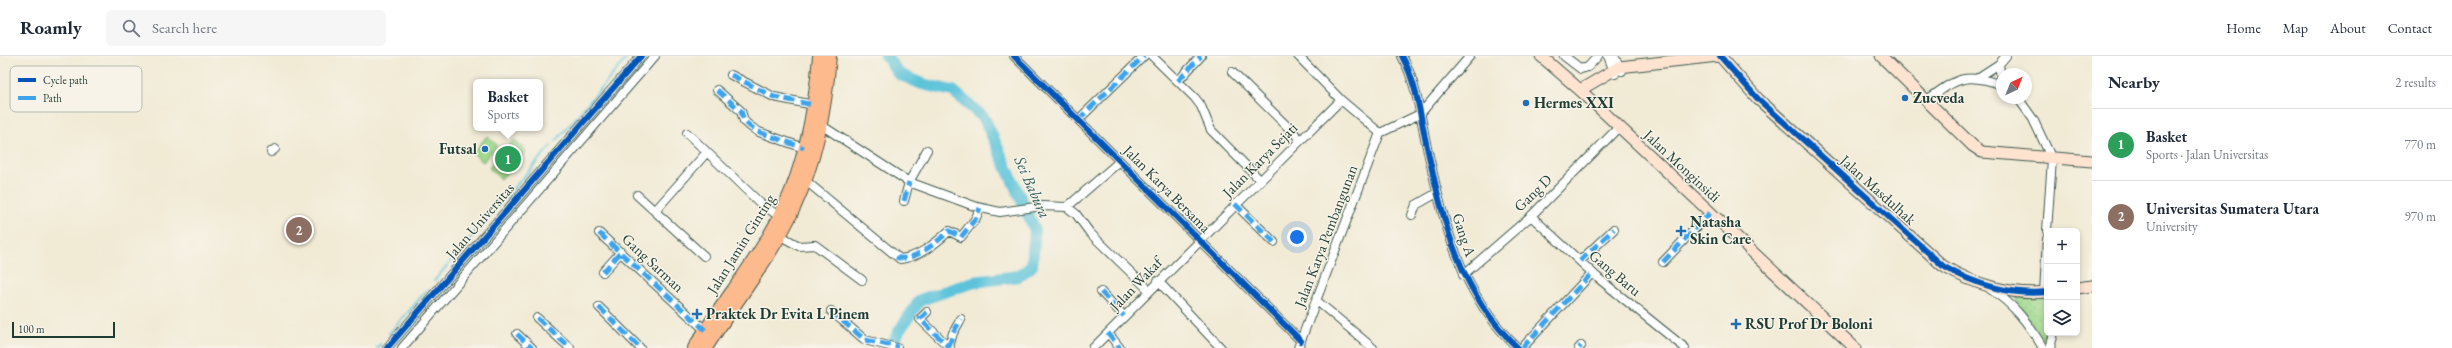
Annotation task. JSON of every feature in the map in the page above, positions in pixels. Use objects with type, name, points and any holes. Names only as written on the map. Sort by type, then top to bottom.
[{"type":"main road","name":"Jalan Jamin Ginting","points":[[706,348],[779,235],[800,167],[814,105],[819,56]]},
{"type":"main road","name":"Jalan Jamin Ginting","points":[[694,348],[764,243],[783,219],[806,180],[821,125],[830,56]]},
{"type":"street","name":"Jalan Universitas","points":[[387,348],[640,56]]},
{"type":"street","name":"Jalan Universitas","points":[[402,348],[655,56]]},
{"type":"street","name":"Jalan Karya Bersama","points":[[1014,56],[1199,240],[1299,344]]},
{"type":"street","points":[[1078,120],[1144,56]]},
{"type":"street","points":[[1152,56],[1198,102],[1211,130],[1260,180]]},
{"type":"street","points":[[1178,81],[1201,56]]},
{"type":"street","points":[[1298,56],[1341,100],[1380,133],[1420,114],[1470,56]]},
{"type":"street","name":"Gang A","points":[[1402,56],[1420,114],[1437,193],[1463,275],[1487,315],[1518,348]]},
{"type":"street","name":"Jalan Monginsidi","points":[[1541,56],[1583,93],[1710,214],[1855,348]]},
{"type":"street","points":[[1564,56],[1581,69],[1588,67],[1598,56]]},
{"type":"street","points":[[1608,56],[1620,70]]},
{"type":"street","points":[[1614,56],[1620,70]]},
{"type":"street","points":[[1583,93],[1620,70],[1719,56]]},
{"type":"street","name":"Jalan Masdulhak","points":[[1719,56],[1758,99],[1930,256],[1959,276],[1983,285],[2032,293],[2044,292]]},
{"type":"street","points":[[1881,56],[1973,146],[1982,152],[2052,159],[2092,161]]},
{"type":"street","points":[[1927,100],[1958,80],[1980,77],[1999,64],[2006,56]]},
{"type":"street","points":[[1999,64],[2000,68]]},
{"type":"street","points":[[1232,72],[1301,140]]},
{"type":"street","points":[[731,75],[774,97],[814,105]]},
{"type":"street","points":[[1980,77],[1996,83]]},
{"type":"street","points":[[717,90],[741,111],[744,121],[751,127],[759,132],[804,148]]},
{"type":"street","name":"Jalan Karya Sejati","points":[[1199,240],[1341,100]]},
{"type":"street","points":[[601,101],[609,108]]},
{"type":"street","points":[[2023,104],[2034,119],[2052,159],[2048,228]]},
{"type":"street","points":[[821,125],[909,182],[980,208],[996,212],[1042,206],[1067,208],[1076,214],[1090,233],[1149,290]]},
{"type":"street","name":"Gang D","points":[[1463,275],[1531,216],[1619,127]]},
{"type":"street","points":[[687,133],[760,204],[783,219]]},
{"type":"street","name":"Jalan Karya Pembangunan","points":[[1299,344],[1317,301],[1380,133]]},
{"type":"street","points":[[904,201],[909,182],[927,150]]},
{"type":"street","points":[[655,211],[707,152]]},
{"type":"street","points":[[1067,208],[1120,161]]},
{"type":"street","points":[[806,180],[900,258],[906,258],[932,246],[948,231],[961,237],[976,218],[980,208]]},
{"type":"street","points":[[1412,215],[1416,205],[1437,193]]},
{"type":"street","points":[[637,195],[704,256]]},
{"type":"street","points":[[1235,204],[1274,242]]},
{"type":"street","points":[[1663,262],[1710,214]]},
{"type":"street","name":"Gang Baru","points":[[1531,216],[1592,273],[1685,348]]},
{"type":"street","points":[[500,218],[508,225]]},
{"type":"street","points":[[1580,261],[1614,229]]},
{"type":"street","name":"Gang Sarman","points":[[599,233],[705,330]]},
{"type":"street","points":[[779,235],[798,246],[815,245],[862,280]]},
{"type":"street","name":"Jalan Wakaf","points":[[1093,348],[1199,240]]},
{"type":"street","points":[[603,272],[621,252]]},
{"type":"street","points":[[464,259],[472,267]]},
{"type":"street","points":[[1522,348],[1592,273]]},
{"type":"street","points":[[1158,281],[1221,348]]},
{"type":"street","points":[[1983,285],[2013,306],[2023,317],[2043,348]]},
{"type":"street","points":[[2080,289],[2092,286]]},
{"type":"street","points":[[437,291],[445,298]]},
{"type":"street","points":[[1100,292],[1124,316]]},
{"type":"street","points":[[1317,301],[1373,348]]},
{"type":"street","points":[[599,307],[640,348]]},
{"type":"street","points":[[831,311],[867,341],[896,347]]},
{"type":"street","points":[[927,312],[920,319],[950,348]]},
{"type":"street","points":[[537,318],[570,348]]},
{"type":"street","points":[[950,348],[952,334],[961,320]]},
{"type":"street","points":[[403,330],[412,336]]},
{"type":"street","points":[[1108,333],[1120,348]]},
{"type":"street","points":[[517,334],[532,348]]},
{"type":"street","points":[[2050,348],[2053,336]]},
{"type":"green space","name":"Futsal","points":[[487,136],[497,145],[483,162],[473,153]]},
{"type":"green space","points":[[514,140],[526,151],[501,179],[489,168]]},
{"type":"green space","points":[[2044,296],[2044,336],[2049,336],[2046,345],[2015,298]]},
{"type":"waterway","name":"Sei Babura","points":[[886,56],[899,74],[922,84],[953,91],[984,118],[1035,230],[1032,266],[1019,276],[974,282],[920,300],[899,331],[891,348]]},
{"type":"waterway","points":[[556,141],[626,59]]},
{"type":"waterway","points":[[496,208],[551,146]]},
{"type":"waterway","points":[[434,281],[491,214]]},
{"type":"waterway","points":[[389,334],[428,289]]},
{"type":"waterway","points":[[377,348],[380,344]]},
{"type":"marked path","points":[[1078,120],[1144,56]]},
{"type":"marked path","points":[[1178,81],[1201,56]]},
{"type":"marked path","points":[[731,75],[774,97],[814,105]]},
{"type":"marked path","points":[[717,90],[741,111],[744,121],[751,127],[759,132],[804,148]]},
{"type":"marked path","points":[[904,201],[909,182]]},
{"type":"marked path","points":[[1235,204],[1274,242]]},
{"type":"marked path","points":[[896,257],[902,258],[917,254],[932,245],[949,231],[961,237],[976,218],[980,208]]},
{"type":"marked path","points":[[1663,262],[1710,213]]},
{"type":"marked path","points":[[1580,261],[1614,229]]},
{"type":"marked path","points":[[599,233],[705,330]]},
{"type":"marked path","points":[[603,272],[621,252]]},
{"type":"marked path","points":[[1522,348],[1592,273]]},
{"type":"marked path","points":[[1101,292],[1124,316]]},
{"type":"marked path","points":[[599,307],[640,348]]},
{"type":"marked path","points":[[831,311],[865,340],[898,347]]},
{"type":"marked path","points":[[927,312],[920,319],[950,348]]},
{"type":"marked path","points":[[537,318],[570,348]]},
{"type":"marked path","points":[[949,347],[953,333],[961,319]]},
{"type":"marked path","points":[[1108,333],[1120,348]]},
{"type":"marked path","points":[[517,334],[532,348]]},
{"type":"cycle path","points":[[387,348],[641,56]]},
{"type":"cycle path","points":[[1014,56],[1301,341]]},
{"type":"cycle path","points":[[1402,56],[1414,85],[1438,195],[1455,251],[1466,277],[1480,302],[1497,326],[1518,348]]},
{"type":"cycle path","points":[[1720,56],[1758,99],[1943,266],[1967,278],[1993,287],[2020,292],[2044,292]]},
{"type":"place","name":"Zucveda","points":[[1905,98]]},
{"type":"place","name":"Hermes XXI","points":[[1526,103]]},
{"type":"place","name":"Futsal","points":[[485,149]]},
{"type":"place","name":"Basket","points":[[508,159]]},
{"type":"place","name":"Universitas Sumatera Utara","points":[[299,230]]},
{"type":"place","name":"Natasha Skin Care","points":[[1681,231]]},
{"type":"place","name":"Praktek Dr Evita L Pinem","points":[[697,314]]},
{"type":"place","name":"RSU Prof Dr Boloni","points":[[1736,324]]}]
